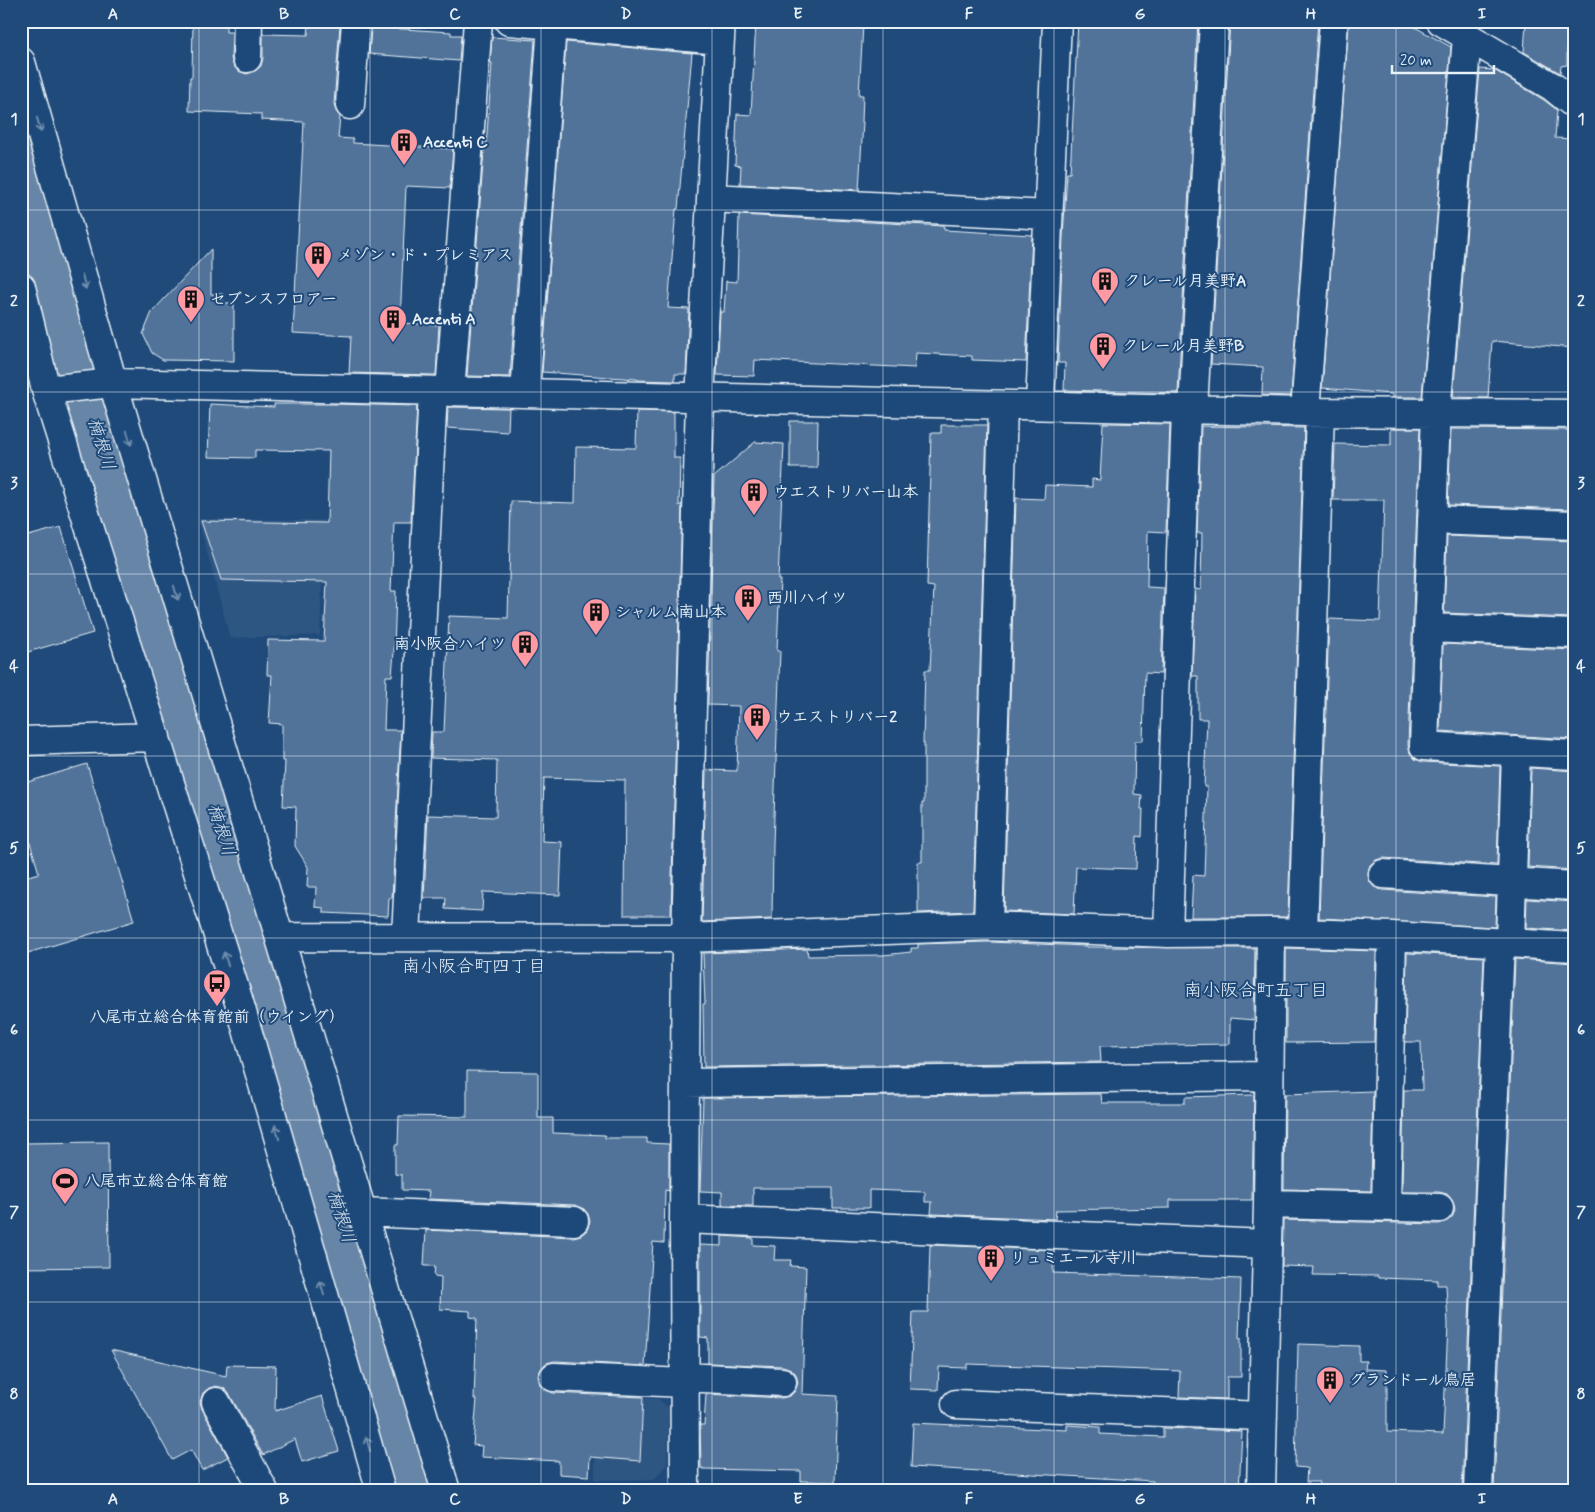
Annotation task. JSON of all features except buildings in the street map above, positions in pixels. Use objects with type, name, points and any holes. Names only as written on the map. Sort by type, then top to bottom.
[{"type":"street","points":[[247,58],[248,21]]},
{"type":"street","points":[[350,105],[356,21]]},
{"type":"street","points":[[406,937],[442,392],[478,21]]},
{"type":"street","points":[[509,21],[552,25],[720,30],[700,398],[686,938],[685,1491]]},
{"type":"street","points":[[1040,405],[1057,21]]},
{"type":"street","points":[[1168,933],[1189,409],[1214,21]]},
{"type":"street","points":[[1303,933],[1312,412],[1334,21]]},
{"type":"street","points":[[1441,21],[1553,87],[1574,104]]},
{"type":"street","points":[[525,394],[552,25]]},
{"type":"street","points":[[1467,37],[1436,413],[1424,746],[1574,755]]},
{"type":"street","points":[[21,62],[108,384],[280,937],[446,1491]]},
{"type":"street","points":[[712,198],[1048,215]]},
{"type":"street","points":[[21,287],[56,389],[156,736],[242,1011],[381,1491]]},
{"type":"street","points":[[56,389],[108,384],[1312,412],[1574,414]]},
{"type":"street","points":[[988,926],[1003,405]]},
{"type":"street","points":[[1432,520],[1574,525]]},
{"type":"street","points":[[1429,628],[1574,634]]},
{"type":"street","points":[[21,741],[156,736]]},
{"type":"street","points":[[1478,1491],[1505,943],[1511,883],[1516,751]]},
{"type":"street","points":[[1384,874],[1574,886]]},
{"type":"street","points":[[280,937],[686,938],[988,926],[1168,933],[1271,932],[1392,936],[1574,947]]},
{"type":"street","points":[[1261,1491],[1268,1204],[1271,932]]},
{"type":"street","points":[[1386,1206],[1392,936]]},
{"type":"street","points":[[685,1083],[1269,1076]]},
{"type":"street","points":[[1268,1204],[1439,1208]]},
{"type":"street","points":[[363,1212],[574,1221]]},
{"type":"street","points":[[684,1219],[1267,1244]]},
{"type":"street","points":[[554,1377],[782,1382]]},
{"type":"street","points":[[216,1402],[264,1491]]},
{"type":"street","points":[[956,1404],[1263,1416]]},
{"type":"shaded area","points":[[198,519],[324,520],[320,635],[230,638]]},
{"type":"shaded area","points":[[596,1395],[658,1399],[669,1408],[667,1465],[654,1479],[595,1480]]},
{"type":"waterway","points":[[1555,48],[1574,48]]},
{"type":"waterway","name":"楠根川","points":[[21,170],[100,440],[339,1208],[422,1491]]},
{"type":"place","name":"Accenti C","points":[[404,166]]},
{"type":"place","name":"メゾン・ド・プレミアス","points":[[318,279]]},
{"type":"place","name":"クレール月美野A","points":[[1105,305]]},
{"type":"place","name":"セブンスフロアー","points":[[191,323]]},
{"type":"place","name":"Accenti A","points":[[393,343]]},
{"type":"place","name":"クレール月美野B","points":[[1103,370]]},
{"type":"place","name":"ウエストリバー山本","points":[[754,516]]},
{"type":"place","name":"西川ハイツ","points":[[748,622]]},
{"type":"place","name":"シャルム南山本","points":[[596,636]]},
{"type":"place","name":"南小阪合ハイツ","points":[[525,668]]},
{"type":"place","name":"ウエストリバー2","points":[[757,741]]},
{"type":"place","name":"八尾市立総合体育館前（ウイング）","points":[[217,1007]]},
{"type":"place","name":"八尾市立総合体育館","points":[[65,1205]]},
{"type":"place","name":"リュミエール寺川","points":[[991,1282]]},
{"type":"place","name":"グランドール鳥居","points":[[1330,1404]]},
{"type":"district","name":"南小阪合町四丁目","points":[[474,967]]},
{"type":"district","name":"南小阪合町五丁目","points":[[1256,991]]}]
